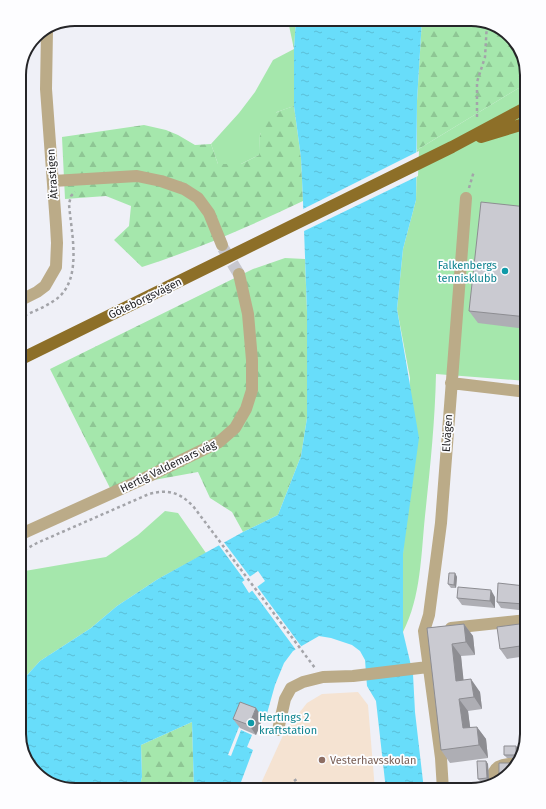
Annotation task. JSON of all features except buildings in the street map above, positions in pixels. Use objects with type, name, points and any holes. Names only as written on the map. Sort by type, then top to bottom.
[{"type":"main road","points":[[452,147],[520,110]]},
{"type":"main road","points":[[452,147],[520,125]]},
{"type":"main road","name":"Göteborgsvägen","points":[[26,357],[437,153],[452,147]]},
{"type":"street","name":"Ätrastigen","points":[[26,298],[45,286],[56,267],[57,243],[46,89],[47,35]]},
{"type":"street","points":[[53,181],[137,176],[184,189],[198,198],[209,213],[222,245]]},
{"type":"street","name":"Elvägen","points":[[443,783],[441,758],[424,631],[429,615],[441,524],[466,198]]},
{"type":"street","name":"Hertig Valdemars väg","points":[[26,532],[143,479],[219,442],[235,428],[246,409],[252,390],[252,360],[248,314],[239,274]]},
{"type":"street","points":[[451,382],[520,391]]},
{"type":"street","points":[[424,631],[520,621]]},
{"type":"street","points":[[278,730],[285,699],[291,688],[303,682],[323,678],[428,667]]},
{"type":"street","points":[[492,778],[497,768],[510,764]]},
{"type":"path","points":[[477,117],[477,82],[485,57],[487,29]]},
{"type":"path","points":[[466,198],[474,171]]},
{"type":"path","points":[[26,549],[149,494],[165,491],[183,497],[204,519],[323,678]]},
{"type":"path","points":[[292,783],[297,779]]},
{"type":"shaded area","name":"Vesterhavsskolan","points":[[358,692],[368,705],[374,783],[261,783],[285,731],[307,703],[322,694]]},
{"type":"green space","points":[[289,26],[296,26],[294,49]]},
{"type":"green space","points":[[422,26],[480,27],[498,34],[506,40],[516,56],[520,69],[520,87],[417,150],[417,101]]},
{"type":"green space","points":[[294,49],[294,106],[277,112],[260,134],[259,155],[241,164],[218,164],[211,144],[239,113],[255,92],[273,60]]},
{"type":"green space","points":[[520,87],[520,380],[436,374],[435,410],[421,561],[417,590],[409,619],[403,632],[403,554],[410,378],[397,309],[403,249],[416,200],[417,150]]},
{"type":"green space","points":[[294,106],[301,158],[303,201],[204,245],[142,267],[114,240],[129,226],[131,206],[106,196],[65,199],[62,137],[144,125],[166,130],[195,145],[211,144],[218,164],[241,164],[259,155],[260,134],[264,122],[275,113]]},
{"type":"green space","points":[[285,258],[305,259],[307,312],[307,418],[301,456],[278,515],[243,532],[232,512],[210,498],[198,472],[110,488],[50,369],[253,269]]},
{"type":"green space","points":[[165,511],[178,513],[206,553],[158,579],[117,606],[91,628],[40,661],[26,676],[26,571],[106,557],[138,535]]},
{"type":"green space","points":[[192,722],[194,783],[141,783],[142,777],[141,745]]},
{"type":"water","points":[[296,26],[422,26],[417,101],[416,200],[403,249],[397,309],[419,438],[403,554],[403,632],[413,674],[415,712],[423,783],[385,783],[376,701],[367,686],[365,660],[360,651],[352,645],[331,638],[319,636],[293,651],[284,663],[275,685],[266,717],[246,709],[228,755],[231,756],[241,730],[252,735],[247,747],[253,750],[241,783],[194,783],[192,722],[141,745],[142,777],[141,783],[72,783],[54,778],[40,769],[36,764],[30,753],[26,740],[26,676],[40,661],[91,628],[117,606],[158,579],[243,532],[278,515],[301,456],[307,418],[307,312],[301,158],[294,106]],"holes":[[[258,571],[265,581],[249,593],[242,582]]]},
{"type":"pier","points":[[419,151],[418,176],[302,232],[301,210]]},
{"type":"pier","points":[[223,541],[251,578],[246,582],[218,544]]},
{"type":"pier","points":[[256,585],[301,646],[296,650],[251,589]]},
{"type":"tunnel","points":[[223,248],[239,274]]},
{"type":"place","name":"Falkenbergs tennisklubb","points":[[505,271]]},
{"type":"place","name":"Hertings 2 kraftstation","points":[[251,723]]},
{"type":"place","name":"Vesterhavsskolan","points":[[322,760]]}]
